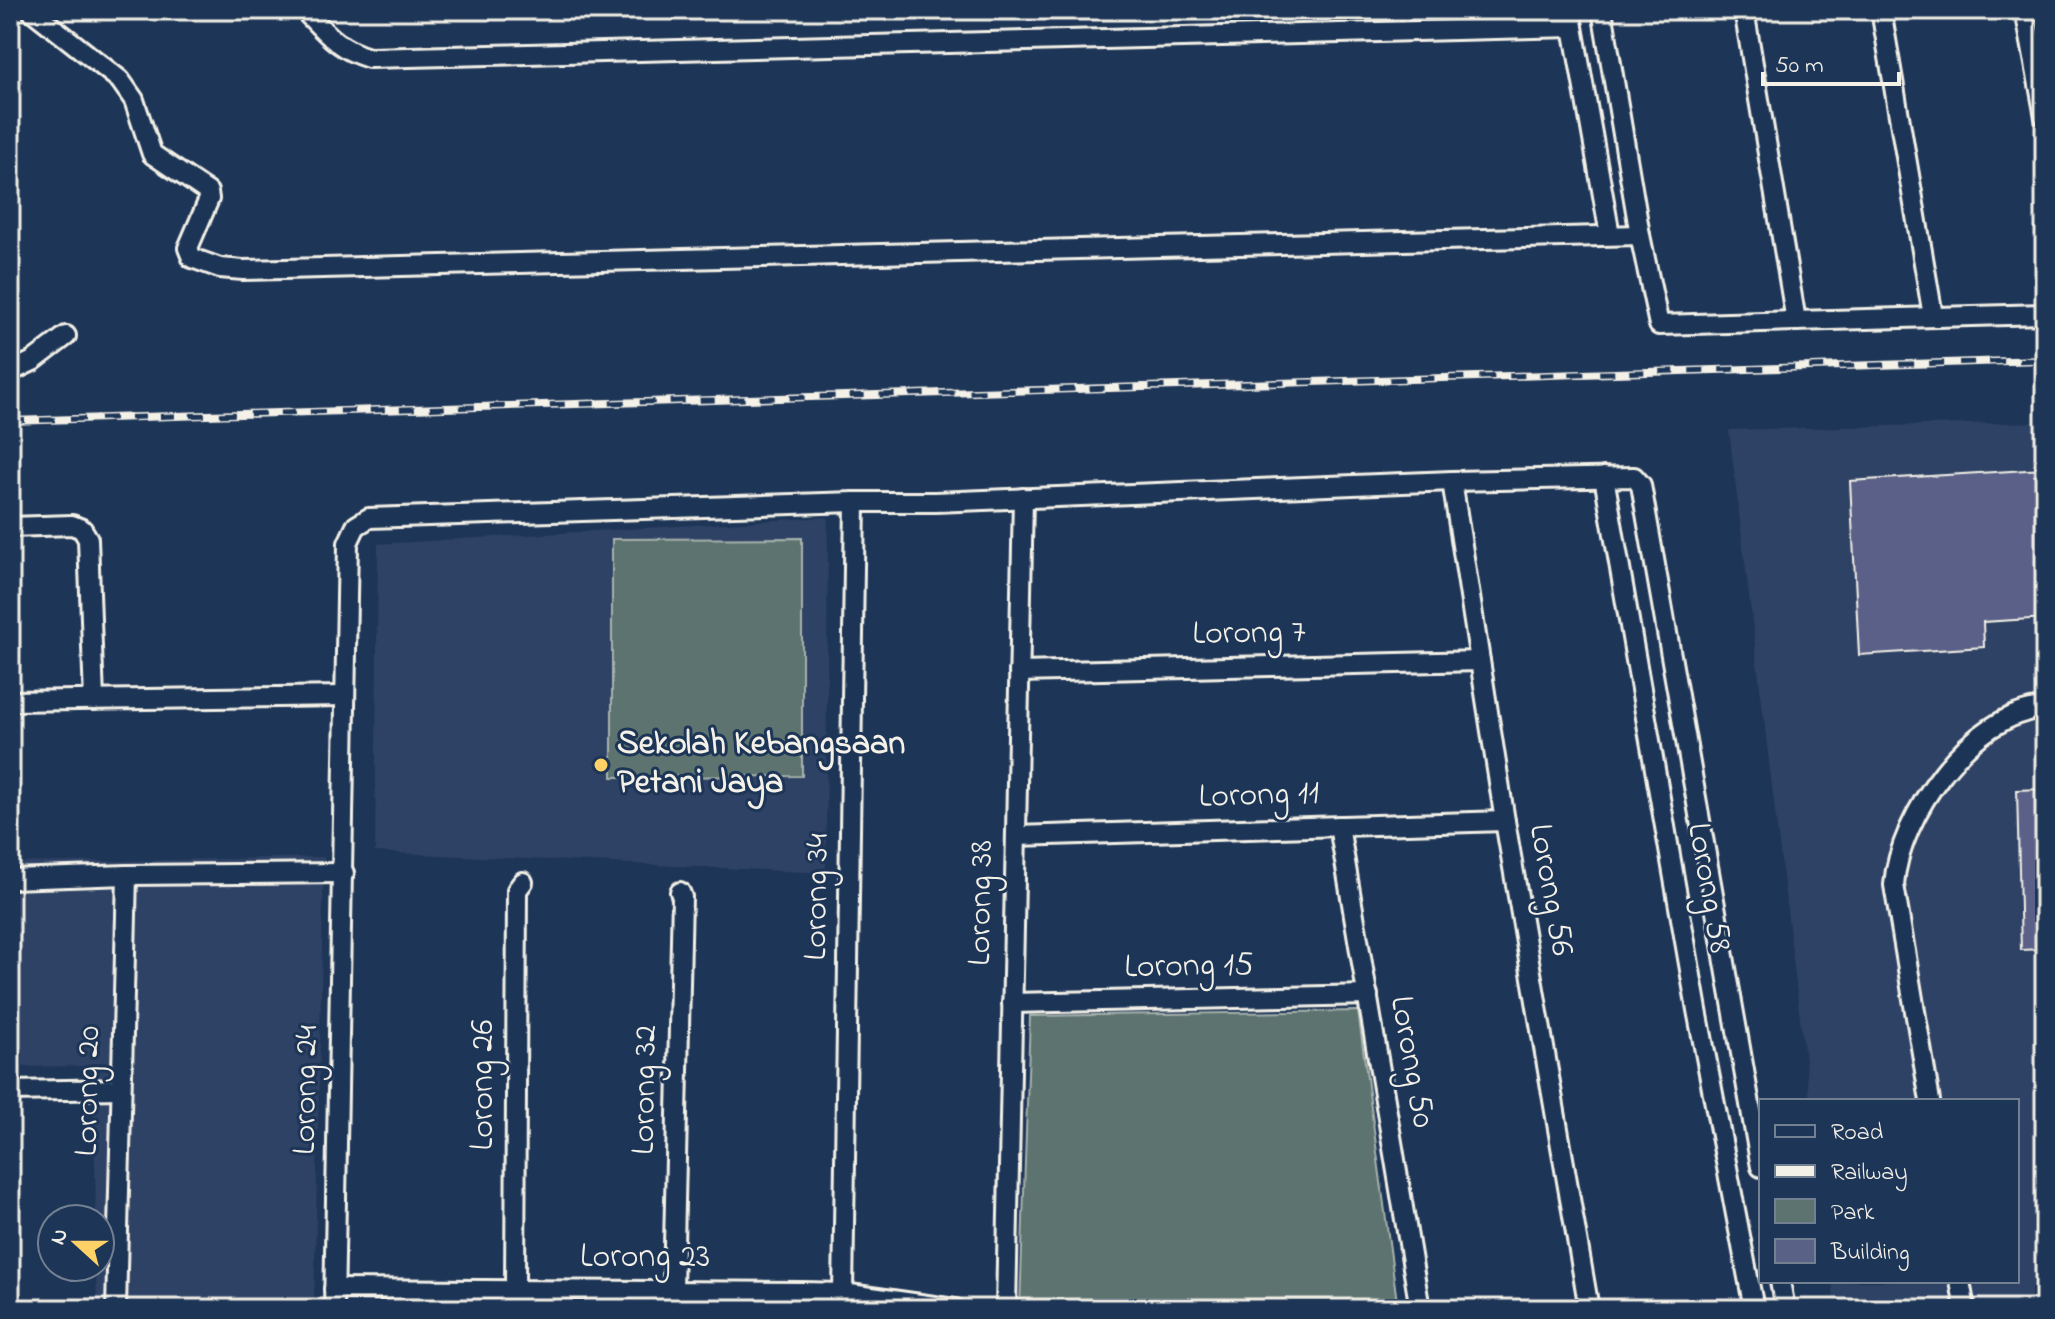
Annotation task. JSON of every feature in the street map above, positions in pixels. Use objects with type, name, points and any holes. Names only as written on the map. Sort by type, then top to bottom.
[{"type":"street","points":[[31,10],[120,80],[134,100],[152,154],[208,192],[209,199],[188,248],[192,258],[220,268],[243,270],[1640,235]]},
{"type":"street","points":[[304,10],[336,43],[349,52],[369,58],[1572,19],[1610,235]]},
{"type":"street","points":[[1602,10],[1640,235],[1659,325],[2045,314]]},
{"type":"street","points":[[1744,10],[1796,321]]},
{"type":"street","points":[[1881,10],[1933,316]]},
{"type":"street","points":[[2025,10],[2037,31],[2045,117]]},
{"type":"street","points":[[10,372],[33,361],[66,336]]},
{"type":"street","name":"Lorong 58","points":[[1604,477],[1697,1010],[1752,1240],[1754,1309]]},
{"type":"street","name":"Lorong 24","points":[[334,1309],[348,543],[356,526],[369,518],[1634,477],[1641,485],[1759,1156]]},
{"type":"street","name":"Lorong 56","points":[[1452,481],[1505,821],[1589,1309]]},
{"type":"street","name":"Lorong 38","points":[[1006,1309],[1023,498]]},
{"type":"street","name":"Lorong 34","points":[[843,1293],[855,502]]},
{"type":"street","points":[[10,527],[72,525],[82,529],[88,539],[94,700]]},
{"type":"street","name":"Lorong 7","points":[[1019,672],[1480,661]]},
{"type":"street","points":[[10,701],[344,696]]},
{"type":"street","points":[[1930,1099],[1894,885],[1895,867],[1923,803],[1953,758],[1992,725],[2031,709],[2045,708]]},
{"type":"street","name":"Lorong 11","points":[[1016,836],[1505,821]]},
{"type":"street","name":"Lorong 50","points":[[1339,826],[1420,1309]]},
{"type":"street","points":[[10,879],[344,873]]},
{"type":"street","name":"Lorong 20","points":[[116,1309],[127,875]]},
{"type":"street","name":"Lorong 26","points":[[515,1290],[517,890],[523,882]]},
{"type":"street","name":"Lorong 32","points":[[673,1289],[680,892]]},
{"type":"street","name":"Lorong 15","points":[[1012,1003],[1368,995]]},
{"type":"street","points":[[10,1091],[121,1089]]},
{"type":"street","points":[[1780,1283],[1785,1309]]},
{"type":"street","points":[[1960,1283],[1965,1309]]},
{"type":"street","name":"Lorong 23","points":[[334,1289],[673,1289],[843,1293],[955,1309]]},
{"type":"shaded area","points":[[2045,422],[2045,1309],[1835,1309],[1832,1283],[2019,1283],[2019,1099],[1810,1099],[1729,430]]},
{"type":"shaded area","name":"Sekolah Kebangsaan Petani Jaya","points":[[828,517],[826,873],[375,852],[378,544]]},
{"type":"shaded area","points":[[324,857],[314,1309],[97,1309],[96,1283],[116,1283],[116,1203],[96,1203],[93,1066],[10,1067],[10,863]]},
{"type":"green space","points":[[802,538],[802,776],[612,777],[612,539]]},
{"type":"green space","points":[[1358,1011],[1398,1309],[1020,1308],[1030,1016]]},
{"type":"building","points":[[2044,469],[2045,618],[1983,622],[1984,647],[1859,655],[1850,481]]},
{"type":"building","points":[[2045,789],[2045,949],[2021,950],[2017,790]]},
{"type":"railway","points":[[10,421],[2045,360]]},
{"type":"place","name":"Sekolah Kebangsaan Petani Jaya","points":[[601,765]]}]
